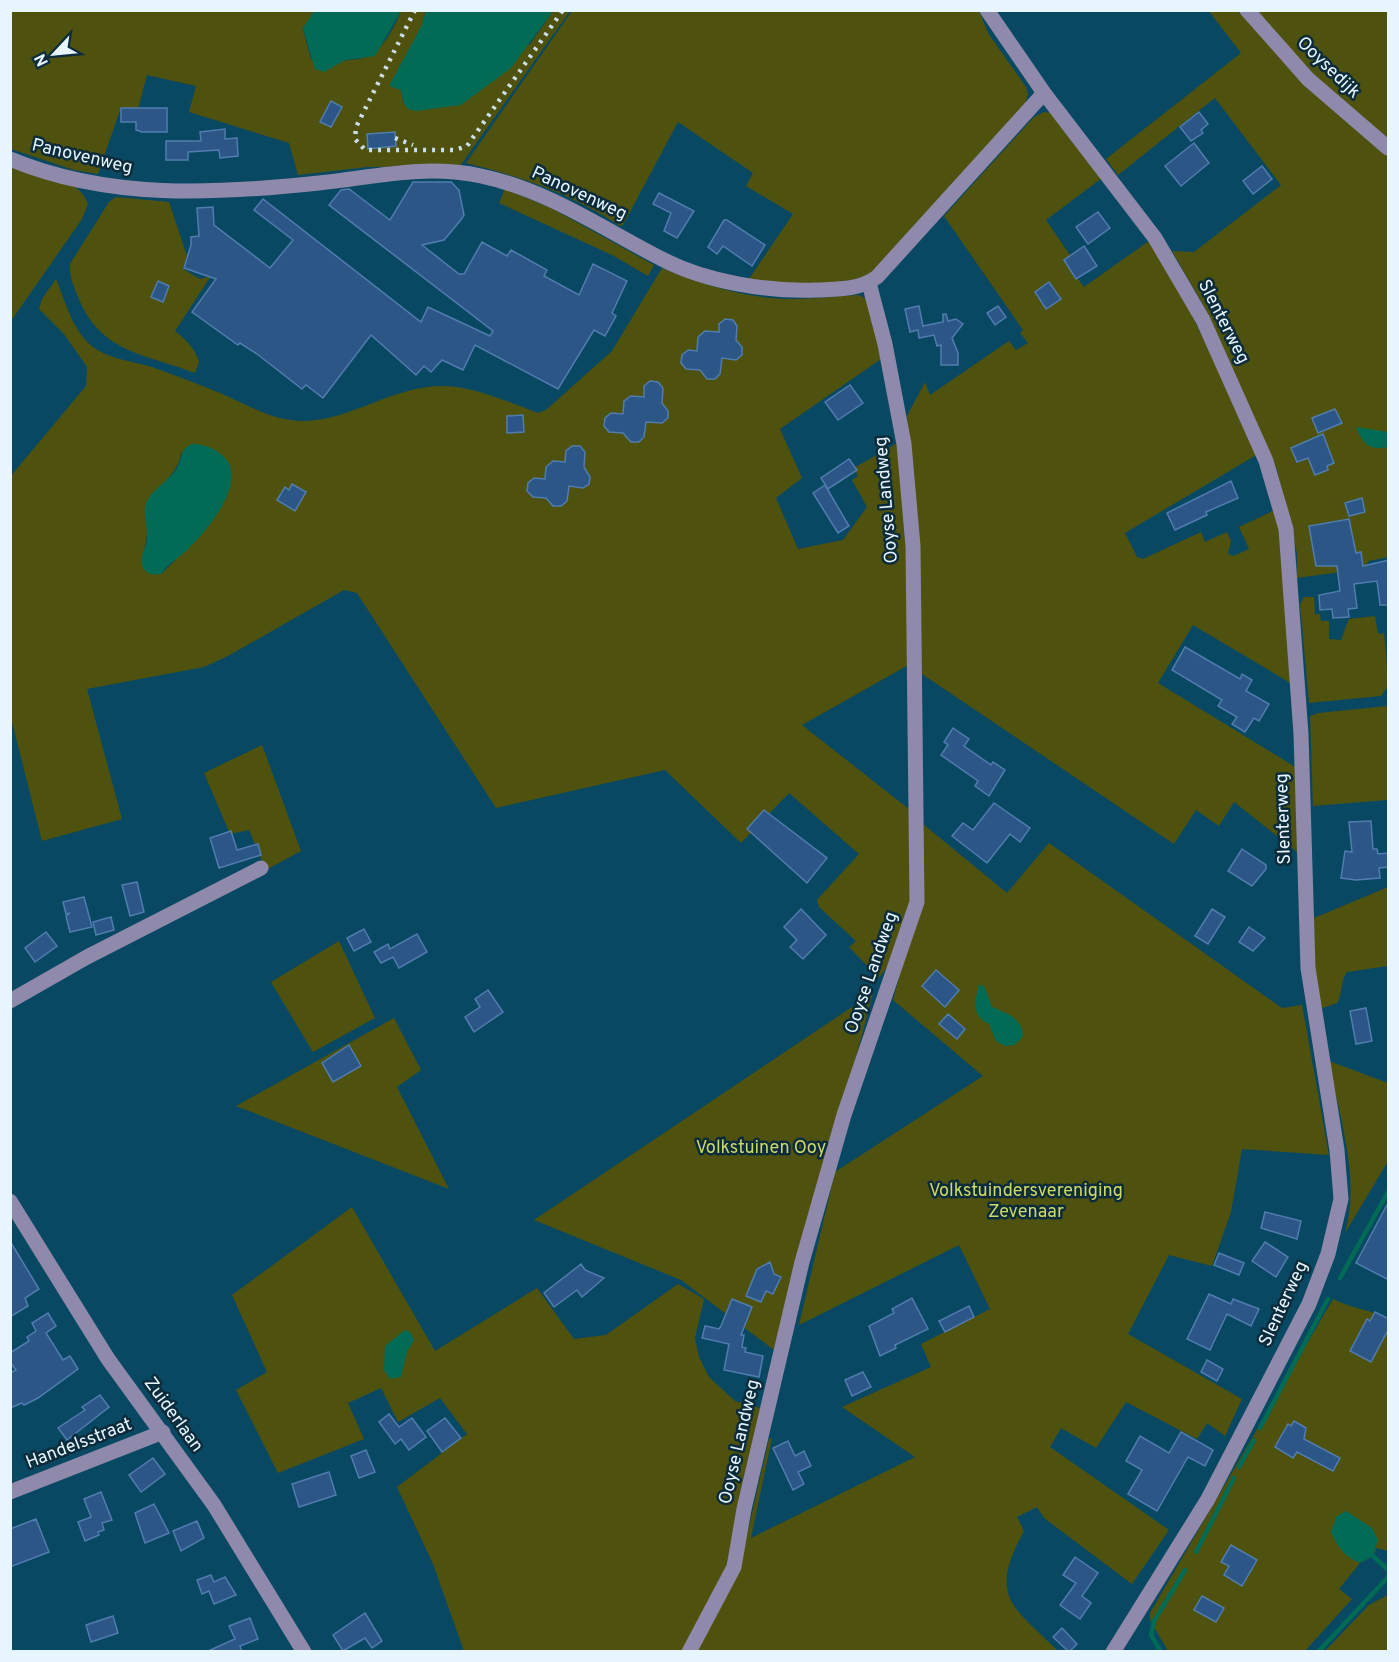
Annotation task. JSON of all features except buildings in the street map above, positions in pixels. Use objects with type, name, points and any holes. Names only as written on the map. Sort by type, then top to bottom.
[{"type":"street","name":"Slenterweg","points":[[987,10],[1044,93],[1155,238],[1203,320],[1266,461],[1286,529],[1301,734],[1308,969],[1338,1150],[1341,1199],[1328,1254],[1309,1304],[1208,1499],[1113,1652]]},
{"type":"street","name":"Ooysedijk","points":[[1247,10],[1308,79],[1389,148]]},
{"type":"street","points":[[869,283],[1044,93]]},
{"type":"street","name":"Panovenweg","points":[[10,159],[107,187],[159,193],[319,183],[411,170],[482,176],[522,188],[566,206],[603,224],[663,260],[739,284],[790,291],[846,289],[869,283]]},
{"type":"street","name":"Ooyse Landweg","points":[[689,1652],[734,1567],[744,1509],[802,1262],[844,1115],[917,902],[913,546],[904,444],[885,344],[869,283]]},
{"type":"street","points":[[10,1000],[87,957],[261,868]]},
{"type":"street","name":"Zuiderlaan","points":[[10,1201],[108,1359],[214,1505],[304,1652]]},
{"type":"street","name":"Handelsstraat","points":[[10,1492],[163,1432]]},
{"type":"green space","points":[[1208,10],[1239,11],[1269,43],[1388,151],[1388,557],[1369,561],[1363,569],[1297,578],[1297,553],[1277,470],[1207,312],[1172,251],[1194,252],[1281,185],[1215,98],[1118,175],[1106,159],[1241,53]]},
{"type":"green space","points":[[10,11],[315,11],[303,29],[311,59],[331,68],[338,63],[363,58],[376,51],[391,32],[401,11],[426,11],[422,25],[390,85],[401,90],[403,101],[530,44],[553,11],[570,11],[460,166],[368,167],[298,175],[289,143],[189,112],[196,86],[147,75],[138,109],[120,110],[98,174],[74,170],[11,149]]},
{"type":"green space","points":[[572,11],[979,11],[988,33],[1026,87],[1028,94],[1025,105],[878,269],[864,276],[832,284],[798,284],[749,279],[793,214],[746,186],[753,173],[678,122],[623,225],[620,226],[546,188],[466,163]]},
{"type":"green space","points":[[1251,11],[1388,11],[1388,143],[1361,122]]},
{"type":"green space","points":[[1044,112],[1051,113],[1102,178],[1046,220],[1072,258],[1066,262],[1084,287],[1149,241],[1180,290],[1258,454],[1125,533],[1137,557],[1143,559],[1201,532],[1205,542],[1227,532],[1231,541],[1228,554],[1233,556],[1249,549],[1239,527],[1275,510],[1283,549],[1292,684],[1193,625],[1158,683],[1297,768],[1301,855],[1234,802],[1219,826],[1196,810],[1174,844],[919,672],[917,550],[907,416],[925,382],[930,395],[1009,341],[1016,350],[1028,343],[1020,333],[1023,330],[944,216],[1034,117]]},
{"type":"green space","points":[[11,163],[66,181],[83,195],[88,204],[82,219],[11,321]]},
{"type":"green space","points":[[505,189],[553,209],[654,265],[648,276],[612,255],[499,203]]},
{"type":"green space","points":[[116,197],[169,202],[187,256],[183,269],[200,279],[211,276],[175,331],[195,352],[199,362],[195,373],[127,349],[112,341],[88,317],[79,299],[71,278],[70,264],[109,202]]},
{"type":"green space","points":[[662,268],[693,280],[759,297],[809,299],[858,295],[865,298],[874,312],[884,357],[780,429],[802,478],[776,498],[798,549],[843,540],[867,507],[852,480],[858,476],[854,468],[899,442],[910,542],[912,663],[802,725],[914,813],[914,888],[902,947],[879,978],[849,947],[856,941],[819,907],[817,900],[859,854],[789,793],[741,843],[665,770],[496,808],[357,593],[344,590],[228,656],[204,667],[87,689],[122,819],[42,841],[11,718],[10,477],[86,386],[87,367],[64,334],[39,309],[42,299],[56,279],[76,327],[88,343],[96,349],[116,358],[178,376],[272,416],[295,421],[340,415],[407,391],[442,386],[479,392],[538,413],[546,410],[612,351]],"holes":[[[181,453],[227,497],[199,537],[161,574],[142,558],[147,537],[146,507],[176,468]]]},
{"type":"green space","points":[[1304,597],[1314,597],[1315,614],[1320,614],[1321,621],[1329,621],[1329,639],[1341,640],[1349,619],[1375,616],[1378,634],[1384,633],[1388,679],[1388,686],[1381,696],[1309,703],[1300,604]]},
{"type":"green space","points":[[1388,706],[1388,800],[1313,806],[1310,716],[1318,713]]},
{"type":"green space","points":[[262,745],[301,851],[266,870],[249,830],[230,834],[204,773]]},
{"type":"green space","name":"Volkstuindersvereniging Zevenaar","points":[[923,824],[1007,893],[1049,843],[1282,1008],[1302,1005],[1329,1155],[1242,1149],[1231,1212],[1212,1266],[1169,1255],[1128,1334],[1242,1399],[1225,1436],[1207,1423],[1197,1439],[1126,1402],[1096,1448],[1061,1428],[1050,1447],[1169,1530],[1132,1584],[1044,1518],[1037,1507],[1017,1517],[1024,1531],[1013,1553],[1008,1571],[1007,1586],[1010,1599],[1028,1623],[1058,1651],[693,1652],[747,1535],[769,1439],[772,1438],[751,1538],[915,1457],[842,1407],[931,1367],[921,1344],[990,1309],[959,1245],[799,1325],[835,1172],[983,1076],[893,1000],[920,900]]},
{"type":"green space","points":[[1388,887],[1388,966],[1347,972],[1337,1003],[1320,1009],[1315,979],[1314,918]]},
{"type":"green space","points":[[339,941],[375,1018],[313,1052],[271,982]]},
{"type":"green space","name":"Volkstuinen Ooy","points":[[873,993],[778,1353],[681,1280],[534,1220]]},
{"type":"green space","points":[[394,1018],[421,1070],[397,1087],[449,1189],[236,1106]]},
{"type":"green space","points":[[1329,1061],[1388,1083],[1388,1161],[1345,1233],[1351,1191],[1350,1170]]},
{"type":"green space","points":[[352,1207],[435,1351],[537,1288],[574,1339],[606,1335],[678,1284],[704,1299],[695,1338],[699,1357],[709,1377],[735,1401],[768,1410],[726,1572],[685,1651],[464,1651],[433,1564],[397,1487],[467,1434],[440,1398],[398,1422],[381,1388],[348,1403],[364,1439],[278,1473],[236,1390],[267,1372],[232,1295]]},
{"type":"green space","points":[[1333,1299],[1388,1319],[1388,1551],[1377,1548],[1373,1556],[1360,1563],[1339,1589],[1352,1599],[1305,1651],[1168,1651],[1150,1620],[1150,1613]]},
{"type":"green space","points":[[1388,1595],[1388,1651],[1325,1651],[1369,1605]]},
{"type":"shaded area","points":[[315,10],[401,11],[375,56],[345,60],[324,72],[315,69],[303,28]]},
{"type":"shaded area","points":[[426,10],[553,11],[511,68],[461,105],[416,111],[408,109],[404,104],[401,90],[389,86],[422,25]]},
{"type":"shaded area","points":[[1356,427],[1388,432],[1388,447],[1371,447],[1361,438]]},
{"type":"shaded area","points":[[192,444],[210,447],[225,458],[231,468],[228,493],[214,519],[196,541],[161,574],[149,573],[142,566],[142,556],[147,542],[145,506],[153,492],[176,470],[183,452]]},
{"type":"shaded area","points":[[979,985],[984,986],[992,1007],[1013,1017],[1020,1024],[1023,1036],[1015,1045],[1005,1046],[996,1041],[989,1024],[979,1017],[976,1002]]},
{"type":"shaded area","points":[[405,1330],[411,1333],[414,1340],[407,1352],[401,1377],[390,1379],[384,1370],[385,1346]]},
{"type":"shaded area","points":[[1346,1511],[1372,1528],[1378,1540],[1373,1556],[1360,1563],[1342,1551],[1331,1531],[1337,1516]]},
{"type":"waterway","points":[[1340,1278],[1388,1192]]},
{"type":"waterway","points":[[1260,1428],[1328,1299]]},
{"type":"waterway","points":[[1239,1467],[1254,1440]]},
{"type":"waterway","points":[[1196,1552],[1234,1478]]},
{"type":"waterway","points":[[1373,1556],[1388,1570]]},
{"type":"waterway","points":[[1161,1652],[1151,1635],[1154,1621],[1185,1570]]},
{"type":"waterway","points":[[1318,1652],[1388,1577]]},
{"type":"railway","points":[[415,10],[356,127],[355,139],[365,150],[455,150],[467,146],[563,10]]},
{"type":"railway","points":[[395,138],[413,145]]}]
